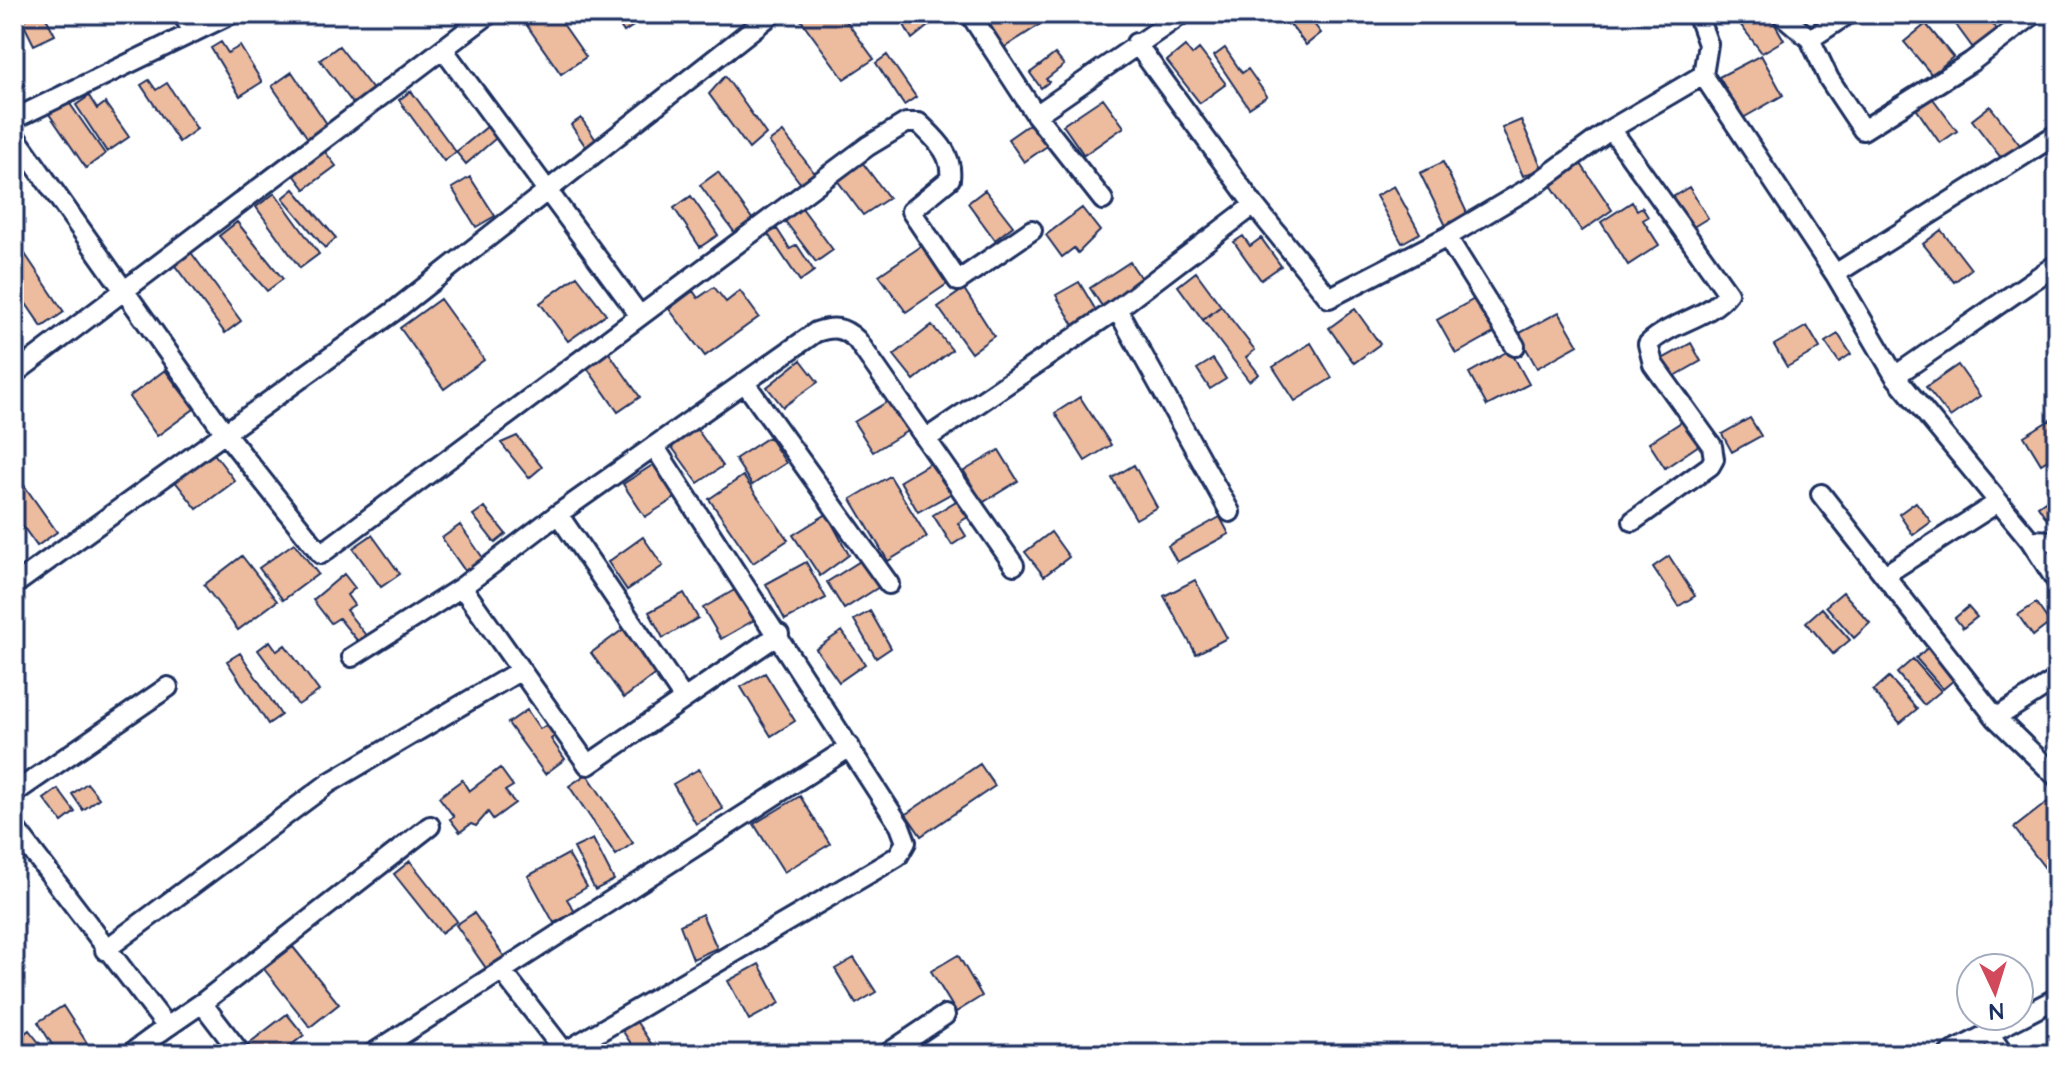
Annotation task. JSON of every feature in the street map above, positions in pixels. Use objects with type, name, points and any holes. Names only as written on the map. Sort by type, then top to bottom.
[{"type":"street","points":[[182,14],[194,32]]},
{"type":"street","points":[[14,119],[231,14]]},
{"type":"street","points":[[14,374],[489,14]]},
{"type":"street","points":[[14,585],[393,312],[772,14]]},
{"type":"street","points":[[970,14],[1036,115],[1103,200]]},
{"type":"street","points":[[1036,115],[1182,14]]},
{"type":"street","points":[[1697,14],[1708,44],[1703,75],[1835,274],[1895,376],[2030,540],[2057,582]]},
{"type":"street","points":[[1781,14],[1810,39],[1829,79],[1863,130],[1971,62],[2034,14]]},
{"type":"street","points":[[1810,39],[1848,14]]},
{"type":"street","points":[[1136,43],[1254,205],[1329,298],[1447,237],[1536,184],[1611,129],[1703,75]]},
{"type":"street","points":[[443,49],[640,316]]},
{"type":"street","points":[[14,135],[225,433],[321,554],[868,146],[906,123],[919,123],[946,151],[952,166],[950,179],[911,211],[958,281],[1032,230]]},
{"type":"street","points":[[1611,129],[1728,293],[1718,307],[1666,328],[1648,344],[1653,364],[1712,446],[1714,459],[1710,466],[1633,521]]},
{"type":"street","points":[[1835,274],[2056,136]]},
{"type":"street","points":[[926,439],[1117,309],[1254,205]]},
{"type":"street","points":[[1447,237],[1515,346]]},
{"type":"street","points":[[1895,376],[2057,264]]},
{"type":"street","points":[[1117,309],[1230,512]]},
{"type":"street","points":[[352,657],[462,587],[654,446],[816,332],[831,327],[846,330],[1014,565]]},
{"type":"street","points":[[745,383],[889,584]]},
{"type":"street","points":[[502,971],[562,1053],[898,856],[906,842],[900,826],[779,634],[654,446]]},
{"type":"street","points":[[1821,494],[1996,718],[2057,777]]},
{"type":"street","points":[[1886,574],[1997,503]]},
{"type":"street","points":[[558,514],[684,699]]},
{"type":"street","points":[[2030,540],[2057,541]]},
{"type":"street","points":[[462,587],[588,765],[779,634]]},
{"type":"street","points":[[105,950],[329,783],[521,670]]},
{"type":"street","points":[[1996,718],[2057,679]]},
{"type":"street","points":[[14,793],[168,687]]},
{"type":"street","points":[[372,1054],[850,747]]},
{"type":"street","points":[[130,1054],[202,1003],[430,826]]},
{"type":"street","points":[[14,827],[105,950],[167,1027]]},
{"type":"street","points":[[1949,1054],[2057,998]]},
{"type":"street","points":[[202,1003],[241,1054]]},
{"type":"street","points":[[887,1054],[945,1015]]},
{"type":"street","points":[[1989,1033],[2003,1054]]},
{"type":"building","points":[[36,14],[44,14],[55,35],[34,45],[22,21]]},
{"type":"building","points":[[519,14],[556,14],[586,57],[561,74]]},
{"type":"building","points":[[612,14],[651,14],[624,32]]},
{"type":"building","points":[[841,14],[874,59],[844,79],[798,16]]},
{"type":"building","points":[[898,14],[943,14],[912,39]]},
{"type":"building","points":[[1003,14],[1043,14],[1047,20],[1002,49],[986,25]]},
{"type":"building","points":[[1282,14],[1306,14],[1321,33],[1306,45]]},
{"type":"building","points":[[1757,14],[1769,14],[1784,40],[1762,53],[1740,24]]},
{"type":"building","points":[[1948,14],[1985,14],[1997,30],[1973,48]]},
{"type":"building","points":[[1926,24],[1953,57],[1932,75],[1904,42]]},
{"type":"building","points":[[221,42],[228,53],[240,46],[262,82],[240,96],[211,48]]},
{"type":"building","points":[[339,46],[374,91],[355,106],[320,60]]},
{"type":"building","points":[[1185,46],[1192,55],[1199,49],[1226,84],[1200,103],[1167,61]]},
{"type":"building","points":[[1225,48],[1242,73],[1248,69],[1267,96],[1249,108],[1214,56]]},
{"type":"building","points":[[1055,54],[1064,65],[1046,79],[1049,82],[1041,88],[1030,73]]},
{"type":"building","points":[[887,55],[916,97],[904,105],[876,63]]},
{"type":"building","points":[[1761,55],[1783,95],[1743,118],[1719,77]]},
{"type":"building","points":[[292,72],[329,127],[309,140],[272,86]]},
{"type":"building","points":[[725,76],[766,134],[749,149],[709,94]]},
{"type":"building","points":[[149,80],[156,90],[167,83],[197,129],[179,142],[141,85]]},
{"type":"building","points":[[411,91],[456,152],[444,161],[399,100]]},
{"type":"building","points":[[89,96],[97,109],[105,103],[129,137],[107,152],[76,105]]},
{"type":"building","points":[[1931,96],[1957,131],[1940,143],[1915,107]]},
{"type":"building","points":[[1103,98],[1124,127],[1084,155],[1063,125]]},
{"type":"building","points":[[68,101],[105,154],[86,168],[49,114]]},
{"type":"building","points":[[1990,106],[2023,149],[2005,163],[1972,120]]},
{"type":"building","points":[[581,118],[596,140],[586,147],[571,125]]},
{"type":"building","points":[[1521,120],[1542,168],[1523,176],[1502,128]]},
{"type":"building","points":[[493,122],[502,133],[466,164],[456,152]]},
{"type":"building","points":[[1031,123],[1047,146],[1024,162],[1008,139]]},
{"type":"building","points":[[783,132],[816,175],[801,184],[769,142]]},
{"type":"building","points":[[323,149],[336,166],[305,189],[292,172]]},
{"type":"building","points":[[859,158],[889,198],[863,215],[834,176]]},
{"type":"building","points":[[1443,162],[1468,215],[1446,226],[1420,173]]},
{"type":"building","points":[[1581,164],[1612,210],[1582,231],[1551,185]]},
{"type":"building","points":[[718,172],[753,220],[735,233],[700,185]]},
{"type":"building","points":[[470,177],[495,216],[476,227],[452,188]]},
{"type":"building","points":[[1394,186],[1420,233],[1402,243],[1376,196]]},
{"type":"building","points":[[1689,187],[1708,218],[1690,229],[1671,198]]},
{"type":"building","points":[[294,189],[336,238],[325,248],[283,198]]},
{"type":"building","points":[[985,190],[1013,226],[995,240],[968,203]]},
{"type":"building","points":[[275,193],[319,254],[300,268],[256,207]]},
{"type":"building","points":[[691,196],[718,235],[700,247],[674,208]]},
{"type":"building","points":[[1632,202],[1637,210],[1642,207],[1648,217],[1643,220],[1659,245],[1628,265],[1601,222]]},
{"type":"building","points":[[802,208],[833,250],[816,262],[785,221]]},
{"type":"building","points":[[1082,208],[1100,231],[1078,253],[1074,248],[1062,257],[1046,235]]},
{"type":"building","points":[[237,222],[283,279],[267,291],[219,236]]},
{"type":"building","points":[[777,229],[790,249],[797,245],[814,271],[800,281],[768,234]]},
{"type":"building","points":[[1941,230],[1971,269],[1954,282],[1923,244]]},
{"type":"building","points":[[1243,236],[1250,246],[1261,238],[1281,266],[1261,280],[1234,242]]},
{"type":"building","points":[[923,245],[950,282],[906,312],[879,275]]},
{"type":"building","points":[[190,251],[241,321],[225,333],[173,263]]},
{"type":"building","points":[[25,254],[64,312],[42,327],[14,286],[14,261]]},
{"type":"building","points":[[1130,262],[1144,283],[1104,309],[1090,288]]},
{"type":"building","points":[[1196,272],[1221,306],[1203,320],[1178,286]]},
{"type":"building","points":[[577,276],[606,314],[568,341],[540,303]]},
{"type":"building","points":[[1079,282],[1101,319],[1078,332],[1056,295]]},
{"type":"building","points":[[714,287],[726,302],[740,291],[759,317],[705,356],[669,309],[693,291],[698,298]]},
{"type":"building","points":[[964,289],[994,336],[971,353],[938,307]]},
{"type":"building","points":[[1478,297],[1497,331],[1456,354],[1437,320]]},
{"type":"building","points":[[440,299],[484,360],[444,389],[400,328]]},
{"type":"building","points":[[1221,306],[1255,350],[1246,357],[1259,374],[1249,381],[1203,320]]},
{"type":"building","points":[[1355,309],[1380,344],[1354,363],[1329,328]]},
{"type":"building","points":[[1559,312],[1578,345],[1537,368],[1518,334]]},
{"type":"building","points":[[932,325],[952,350],[914,380],[894,355]]},
{"type":"building","points":[[1807,326],[1820,348],[1787,367],[1774,345]]},
{"type":"building","points":[[1838,334],[1851,354],[1839,362],[1825,342]]},
{"type":"building","points":[[1311,343],[1332,378],[1295,401],[1273,367]]},
{"type":"building","points":[[1691,343],[1701,361],[1673,377],[1662,359]]},
{"type":"building","points":[[607,350],[640,397],[618,412],[585,365]]},
{"type":"building","points":[[1510,350],[1529,384],[1487,406],[1469,373]]},
{"type":"building","points":[[1213,359],[1226,379],[1210,389],[1197,369]]},
{"type":"building","points":[[801,360],[818,382],[783,407],[767,387]]},
{"type":"building","points":[[1958,365],[1980,396],[1950,417],[1926,387]]},
{"type":"building","points":[[165,370],[194,409],[157,436],[129,397]]},
{"type":"building","points":[[1080,397],[1111,445],[1085,461],[1055,413]]},
{"type":"building","points":[[890,400],[909,430],[873,452],[854,422]]},
{"type":"building","points":[[1750,418],[1761,436],[1732,452],[1722,434]]},
{"type":"building","points":[[2050,420],[2057,432],[2057,454],[2041,464],[2024,436]]},
{"type":"building","points":[[1683,421],[1699,445],[1665,468],[1649,443]]},
{"type":"building","points":[[694,425],[723,466],[698,483],[669,443]]},
{"type":"building","points":[[517,436],[542,467],[529,478],[501,443]]},
{"type":"building","points":[[769,437],[786,463],[752,485],[735,459]]},
{"type":"building","points":[[999,450],[1018,481],[982,503],[964,471]]},
{"type":"building","points":[[212,451],[235,481],[197,509],[174,480]]},
{"type":"building","points":[[659,461],[680,495],[645,517],[623,484]]},
{"type":"building","points":[[934,461],[952,493],[918,512],[900,481]]},
{"type":"building","points":[[1134,465],[1157,507],[1136,519],[1112,478]]},
{"type":"building","points":[[743,476],[788,540],[753,563],[709,499]]},
{"type":"building","points":[[890,476],[927,537],[888,561],[851,499]]},
{"type":"building","points":[[21,481],[57,532],[37,546],[14,514],[14,486]]},
{"type":"building","points":[[2057,493],[2057,534],[2038,506]]},
{"type":"building","points":[[958,500],[968,517],[958,523],[966,536],[952,545],[933,515]]},
{"type":"building","points":[[1916,502],[1931,522],[1913,535],[1899,514]]},
{"type":"building","points":[[484,507],[506,534],[495,543],[473,515]]},
{"type":"building","points":[[827,514],[849,555],[820,576],[793,535]]},
{"type":"building","points":[[1220,517],[1229,534],[1177,562],[1168,546]]},
{"type":"building","points":[[460,525],[483,558],[465,571],[442,538]]},
{"type":"building","points":[[1051,532],[1069,557],[1044,576],[1025,552]]},
{"type":"building","points":[[372,535],[400,574],[381,587],[353,548]]},
{"type":"building","points":[[643,537],[663,566],[627,590],[608,562]]},
{"type":"building","points":[[294,543],[318,574],[283,600],[259,568]]},
{"type":"building","points":[[242,556],[277,601],[238,630],[204,585]]},
{"type":"building","points":[[1669,556],[1695,596],[1679,606],[1653,567]]},
{"type":"building","points":[[862,560],[879,587],[844,609],[827,582]]},
{"type":"building","points":[[806,562],[826,598],[785,620],[766,584]]},
{"type":"building","points":[[344,574],[355,588],[347,595],[354,605],[346,610],[368,638],[360,644],[339,618],[331,623],[313,600]]},
{"type":"building","points":[[1195,580],[1227,638],[1196,654],[1164,596]]},
{"type":"building","points":[[738,588],[756,619],[721,639],[703,608]]},
{"type":"building","points":[[1843,592],[1870,623],[1854,638],[1826,606]]},
{"type":"building","points":[[684,593],[698,618],[663,638],[649,612]]},
{"type":"building","points":[[2036,603],[2050,623],[2033,636],[2018,615]]},
{"type":"building","points":[[1968,607],[1977,617],[1963,628],[1955,618]]},
{"type":"building","points":[[1822,608],[1850,640],[1833,654],[1806,622]]},
{"type":"building","points":[[870,611],[891,648],[876,658],[854,620]]},
{"type":"building","points":[[625,628],[658,672],[624,698],[591,653]]},
{"type":"building","points":[[842,631],[865,664],[839,682],[816,649]]},
{"type":"building","points":[[270,641],[277,651],[285,645],[319,691],[298,705],[258,650]]},
{"type":"building","points":[[1932,644],[1960,675],[1943,689],[1916,658]]},
{"type":"building","points":[[240,653],[281,715],[268,724],[227,661]]},
{"type":"building","points":[[1913,659],[1941,691],[1924,705],[1897,673]]},
{"type":"building","points":[[765,673],[795,721],[771,736],[741,687]]},
{"type":"building","points":[[1889,677],[1917,709],[1900,723],[1873,691]]},
{"type":"building","points":[[527,710],[540,729],[548,724],[556,735],[551,739],[565,759],[545,774],[508,723]]},
{"type":"building","points":[[980,764],[995,786],[921,836],[906,814]]},
{"type":"building","points":[[500,768],[513,786],[505,791],[515,803],[493,819],[488,812],[476,826],[471,824],[460,832],[450,819],[454,817],[439,797],[462,780],[469,791]]},
{"type":"building","points":[[699,769],[723,809],[696,824],[673,784]]},
{"type":"building","points":[[587,774],[633,843],[616,855],[569,786]]},
{"type":"building","points":[[87,783],[99,798],[83,810],[72,794]]},
{"type":"building","points":[[58,789],[75,812],[62,822],[44,799]]},
{"type":"building","points":[[800,796],[830,844],[784,872],[754,824]]},
{"type":"building","points":[[2050,800],[2057,808],[2057,858],[2045,868],[2014,828]]},
{"type":"building","points":[[593,839],[614,880],[595,890],[574,848]]},
{"type":"building","points":[[568,854],[587,887],[567,899],[575,912],[554,923],[528,876]]},
{"type":"building","points":[[410,861],[457,921],[441,933],[394,874]]},
{"type":"building","points":[[474,913],[506,959],[488,971],[456,925]]},
{"type":"building","points":[[702,914],[717,948],[693,959],[680,925]]},
{"type":"building","points":[[293,947],[339,1004],[310,1027],[264,969]]},
{"type":"building","points":[[958,955],[982,996],[956,1012],[931,971]]},
{"type":"building","points":[[854,958],[876,992],[856,1004],[835,969]]},
{"type":"building","points":[[759,964],[780,1003],[749,1020],[728,981]]},
{"type":"building","points":[[63,1006],[87,1043],[70,1054],[58,1054],[38,1022]]},
{"type":"building","points":[[287,1014],[304,1035],[280,1054],[256,1054],[248,1044]]},
{"type":"building","points":[[636,1021],[658,1054],[638,1054],[622,1030]]},
{"type":"building","points":[[29,1030],[48,1054],[14,1054],[14,1042]]}]
